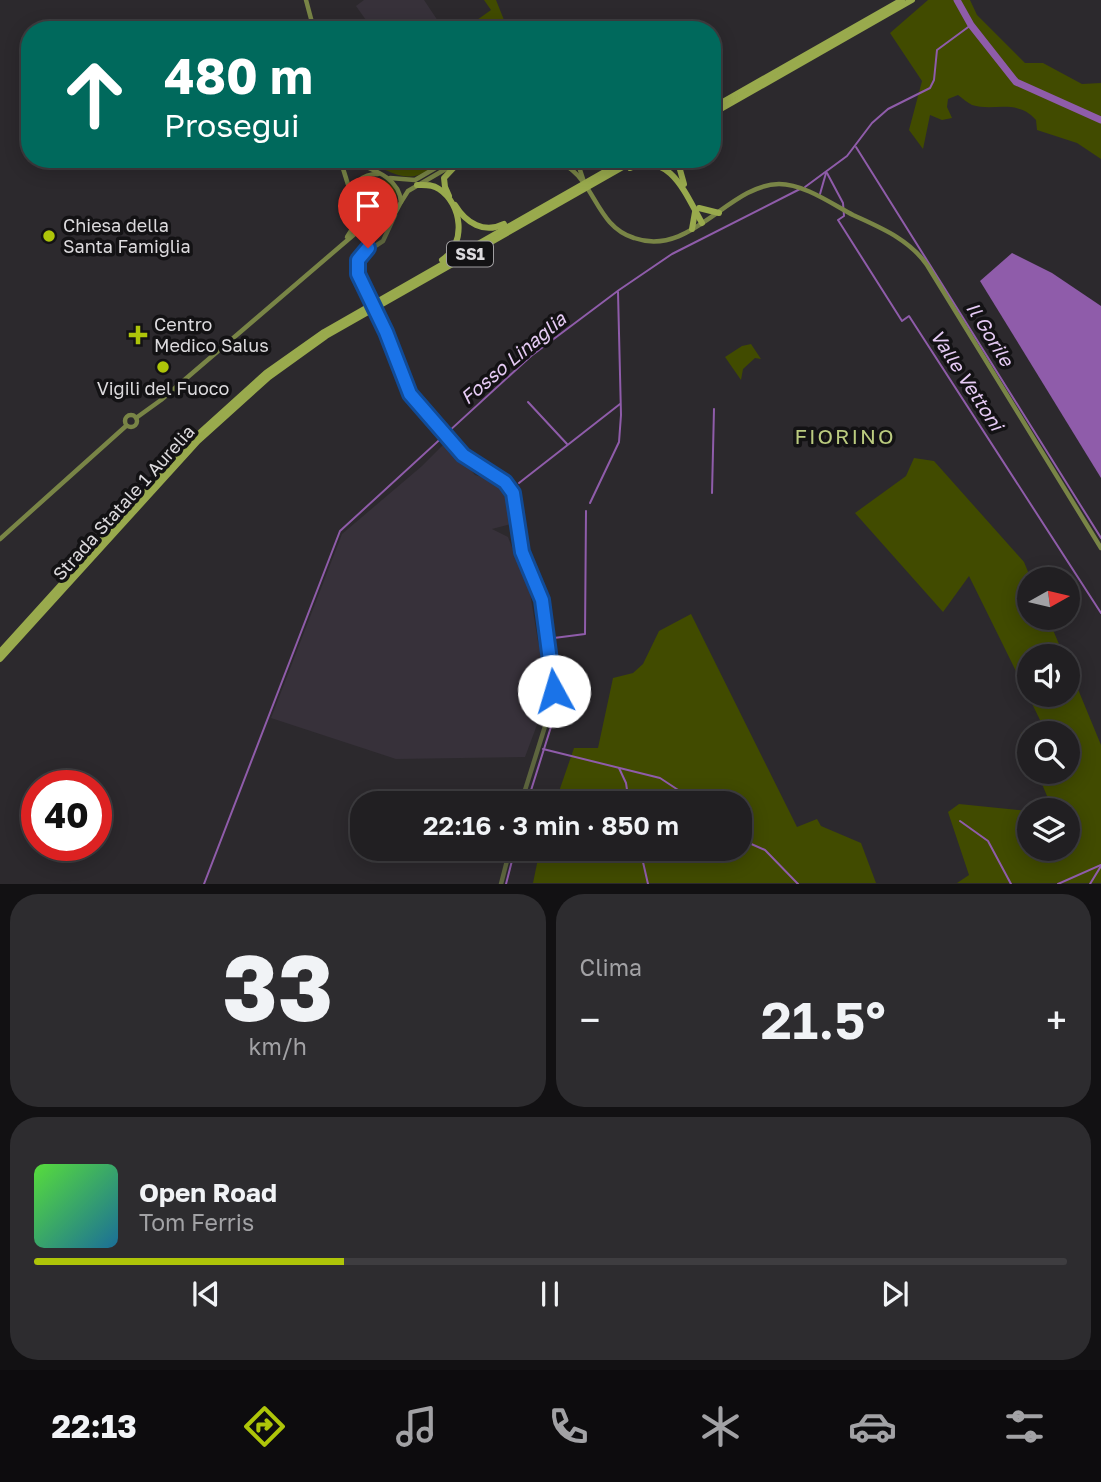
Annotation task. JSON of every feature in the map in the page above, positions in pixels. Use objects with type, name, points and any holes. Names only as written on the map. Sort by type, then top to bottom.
[{"type":"highway","points":[[721,103],[902,0]]},
{"type":"highway","points":[[721,109],[912,0]]},
{"type":"highway","points":[[452,168],[444,183],[460,212],[470,222],[481,227],[510,225]]},
{"type":"highway","name":"Strada Statale 1 Aurelia","points":[[0,652],[215,417],[291,354],[578,192],[614,168]]},
{"type":"highway","points":[[621,169],[626,168]]},
{"type":"highway","points":[[665,168],[697,209],[719,213]]},
{"type":"highway","points":[[679,168],[680,176],[704,221]]},
{"type":"highway","name":"Strada Statale 1 Aurelia","points":[[593,182],[621,169]]},
{"type":"highway","points":[[417,185],[429,185],[440,190],[459,225],[453,251],[428,272]]},
{"type":"highway","name":"Strada Statale 1 Aurelia","points":[[379,305],[428,272],[510,225],[578,192]]},
{"type":"highway","points":[[692,229],[697,209]]},
{"type":"highway","name":"Strada Statale 1 Aurelia","points":[[0,659],[218,421],[294,358],[365,312]]},
{"type":"main road","points":[[306,0],[312,21]]},
{"type":"main road","points":[[340,246],[354,226],[351,194],[343,168]]},
{"type":"main road","points":[[368,168],[390,178],[415,180],[436,168]]},
{"type":"main road","points":[[353,209],[364,222],[387,222],[398,211],[406,193],[447,168]]},
{"type":"main road","points":[[583,168],[584,183]]},
{"type":"main road","points":[[571,169],[584,183],[608,222],[630,237],[663,241],[692,229],[760,188],[779,184],[808,192],[898,237],[918,253],[1101,548]]},
{"type":"main road","points":[[351,194],[358,181],[365,176],[382,174]]},
{"type":"main road","points":[[390,178],[400,193],[401,202]]},
{"type":"main road","points":[[0,539],[127,426],[135,426],[136,418],[161,400],[357,232],[372,224]]},
{"type":"main road","points":[[127,426],[124,421],[127,416],[136,418]]},
{"type":"street","points":[[398,211],[386,237],[362,254],[357,264],[358,274],[386,332],[404,381],[443,433],[466,458],[505,482],[510,489],[522,552],[542,600],[554,691],[525,791]]},
{"type":"street","points":[[381,224],[386,237]]},
{"type":"street","points":[[501,884],[507,861]]},
{"type":"shaded area","points":[[364,0],[424,0],[438,21],[367,21],[356,6]]},
{"type":"shaded area","points":[[1012,253],[1052,273],[1101,306],[1101,478],[980,281]]},
{"type":"shaded area","points":[[446,442],[475,475],[500,487],[507,499],[511,524],[492,529],[508,537],[530,593],[549,685],[547,698],[525,757],[396,759],[271,718],[342,534]]},
{"type":"green space","points":[[484,0],[496,0],[504,21],[476,21],[491,10]]},
{"type":"green space","points":[[928,0],[970,0],[977,15],[1025,63],[1043,63],[1082,84],[1101,83],[1101,159],[1077,143],[1037,130],[1036,120],[1021,109],[980,107],[958,95],[948,99],[947,107],[952,118],[942,120],[930,115],[923,149],[909,130],[922,81],[890,33]]},
{"type":"green space","points":[[380,168],[433,168],[420,175],[397,175]]},
{"type":"green space","points":[[375,178],[384,179],[391,184],[396,191],[396,209],[391,216],[384,221],[375,222],[366,221],[359,216],[354,209],[353,200],[354,191],[359,184],[366,179]]},
{"type":"green space","points":[[751,344],[761,359],[755,358],[743,369],[741,380],[725,357],[742,346]]},
{"type":"green space","points":[[914,458],[934,461],[1024,562],[1026,567],[1017,567],[1017,630],[1053,630],[1059,644],[1017,644],[1017,673],[969,576],[943,612],[855,513],[906,476]]},
{"type":"green space","points":[[691,614],[797,827],[817,819],[821,826],[861,843],[876,883],[533,883],[538,861],[752,861],[752,791],[559,791],[574,748],[598,748],[613,678],[633,673],[643,664],[659,631]]},
{"type":"green space","points":[[1080,694],[1101,745],[1101,883],[957,883],[969,875],[948,812],[959,804],[1017,810],[1017,861],[1080,861],[1080,798],[1048,798],[1042,784],[1080,784],[1080,721],[1041,721],[1034,707],[1080,707]]},
{"type":"waterway","points":[[957,0],[971,25],[1016,82],[1101,120]]},
{"type":"waterway","name":"Fosso Linaglia","points":[[805,187],[847,156],[872,123],[888,109],[930,88],[934,80],[937,50],[971,25]]},
{"type":"waterway","name":"Il Gorile","points":[[856,147],[1101,538]]},
{"type":"waterway","points":[[820,194],[826,173]]},
{"type":"waterway","name":"Valle Vettoni","points":[[827,173],[843,203],[844,216],[838,220],[902,321],[909,316],[1101,613]]},
{"type":"waterway","name":"Fosso Linaglia","points":[[204,884],[340,531],[531,356],[619,290],[672,254],[800,189]]},
{"type":"waterway","points":[[590,503],[619,442],[621,415],[618,292]]},
{"type":"waterway","points":[[528,402],[567,444]]},
{"type":"waterway","points":[[519,483],[620,404]]},
{"type":"waterway","points":[[712,493],[714,409]]},
{"type":"waterway","points":[[531,791],[561,695],[554,638],[585,634],[586,511]]},
{"type":"waterway","points":[[543,749],[660,778],[680,791]]},
{"type":"waterway","points":[[619,768],[627,791]]},
{"type":"waterway","points":[[960,821],[988,841],[1011,884]]},
{"type":"waterway","points":[[752,844],[765,850],[798,884]]},
{"type":"waterway","points":[[506,884],[512,861]]},
{"type":"waterway","points":[[643,861],[648,884]]},
{"type":"waterway","points":[[1058,884],[1101,865]]},
{"type":"waterway","points":[[1090,884],[1101,866]]},
{"type":"place","name":"Chiesa della Santa Famiglia","points":[[49,236]]},
{"type":"place","name":"Centro Medico Salus","points":[[138,335]]},
{"type":"place","name":"Vigili del Fuoco","points":[[163,367]]},
{"type":"district","name":"FIORINO","points":[[845,437]]},
{"type":"route","points":[[368,248],[358,260],[358,274],[386,332],[410,394],[463,455],[508,484],[513,493],[522,552],[542,600],[554,691]]}]
